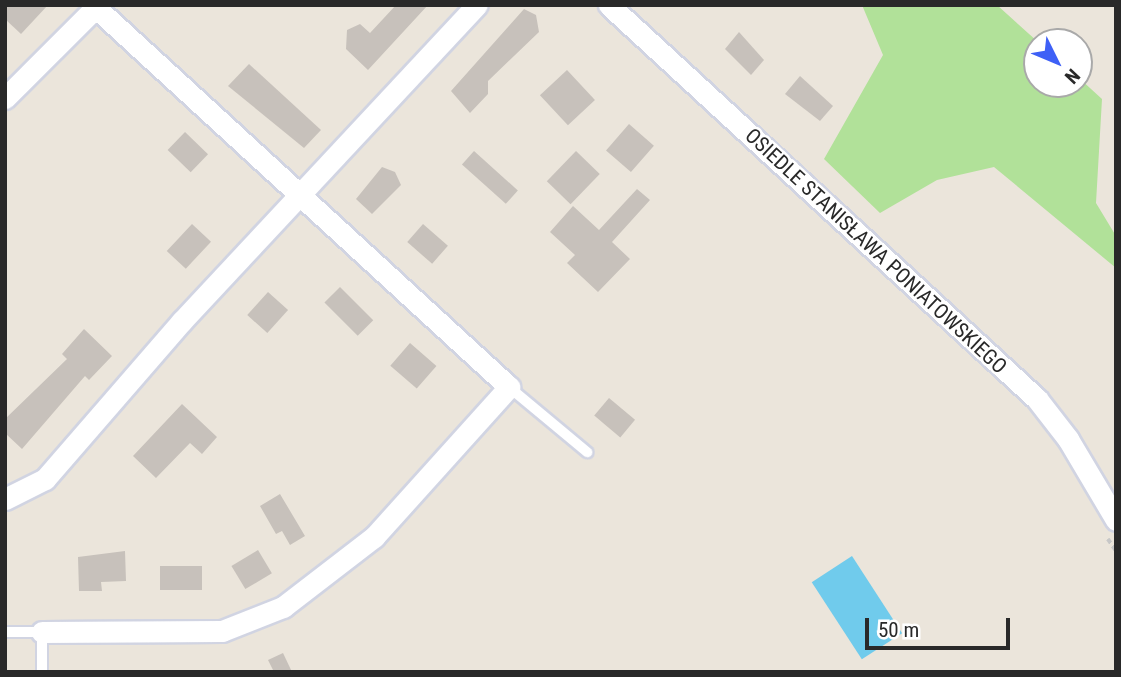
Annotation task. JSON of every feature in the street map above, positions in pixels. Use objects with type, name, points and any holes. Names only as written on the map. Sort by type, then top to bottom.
[{"type":"street","points":[[5,499],[45,479],[182,321],[302,196],[477,5]]},
{"type":"street","name":"OSIEDLE STANISŁAWA PONIATOWSKIEGO","points":[[609,5],[1037,399],[1068,439],[1116,520]]},
{"type":"street","points":[[5,97],[96,6],[509,387],[374,537],[283,607],[222,631],[42,632]]},
{"type":"lane","points":[[509,387],[587,452]]},
{"type":"lane","points":[[5,632],[42,632],[42,672]]},
{"type":"green space","points":[[862,5],[997,5],[1023,28],[1023,98],[1093,98],[1093,91],[1102,99],[1096,203],[1116,236],[1116,268],[994,167],[937,180],[880,213],[824,159],[883,55]]},
{"type":"water","points":[[852,556],[902,633],[862,659],[812,582]]},
{"type":"building","points":[[5,5],[48,5],[21,34],[5,19]]},
{"type":"building","points":[[396,5],[428,5],[368,70],[346,49],[347,30],[360,24],[370,33]]},
{"type":"building","points":[[524,9],[536,15],[539,32],[488,81],[488,94],[470,113],[451,91]]},
{"type":"building","points":[[739,32],[764,60],[751,75],[725,49]]},
{"type":"building","points":[[249,64],[321,130],[304,148],[228,86]]},
{"type":"building","points":[[567,70],[595,100],[568,125],[540,95]]},
{"type":"building","points":[[800,76],[833,106],[820,121],[785,94]]},
{"type":"building","points":[[629,124],[654,146],[631,172],[606,150]]},
{"type":"building","points":[[185,132],[208,154],[191,172],[168,150]]},
{"type":"building","points":[[474,151],[518,190],[506,204],[462,164]]},
{"type":"building","points":[[576,151],[600,174],[571,204],[547,181]]},
{"type":"building","points":[[382,167],[395,172],[401,185],[372,214],[356,199]]},
{"type":"building","points":[[637,189],[650,200],[612,242],[630,259],[598,292],[567,263],[575,255],[550,232],[573,206],[599,230]]},
{"type":"building","points":[[192,224],[211,242],[186,269],[167,251]]},
{"type":"building","points":[[423,224],[448,246],[432,264],[407,242]]},
{"type":"building","points":[[340,287],[373,320],[358,336],[324,303]]},
{"type":"building","points":[[268,292],[288,310],[267,333],[247,315]]},
{"type":"building","points":[[84,329],[112,356],[89,380],[85,376],[22,449],[5,433],[5,419],[67,359],[62,354]]},
{"type":"building","points":[[410,343],[436,366],[417,389],[390,366]]},
{"type":"building","points":[[609,398],[635,420],[620,437],[594,416]]},
{"type":"building","points":[[182,404],[217,437],[202,454],[190,443],[156,478],[133,456]]},
{"type":"building","points":[[280,494],[305,536],[290,545],[282,531],[276,534],[260,506]]},
{"type":"building","points":[[258,550],[272,573],[245,589],[231,566]]},
{"type":"building","points":[[125,551],[126,581],[101,582],[102,591],[79,591],[78,557]]},
{"type":"building","points":[[160,566],[202,566],[202,590],[160,590]]},
{"type":"building","points":[[283,653],[292,672],[274,672],[268,660]]}]
